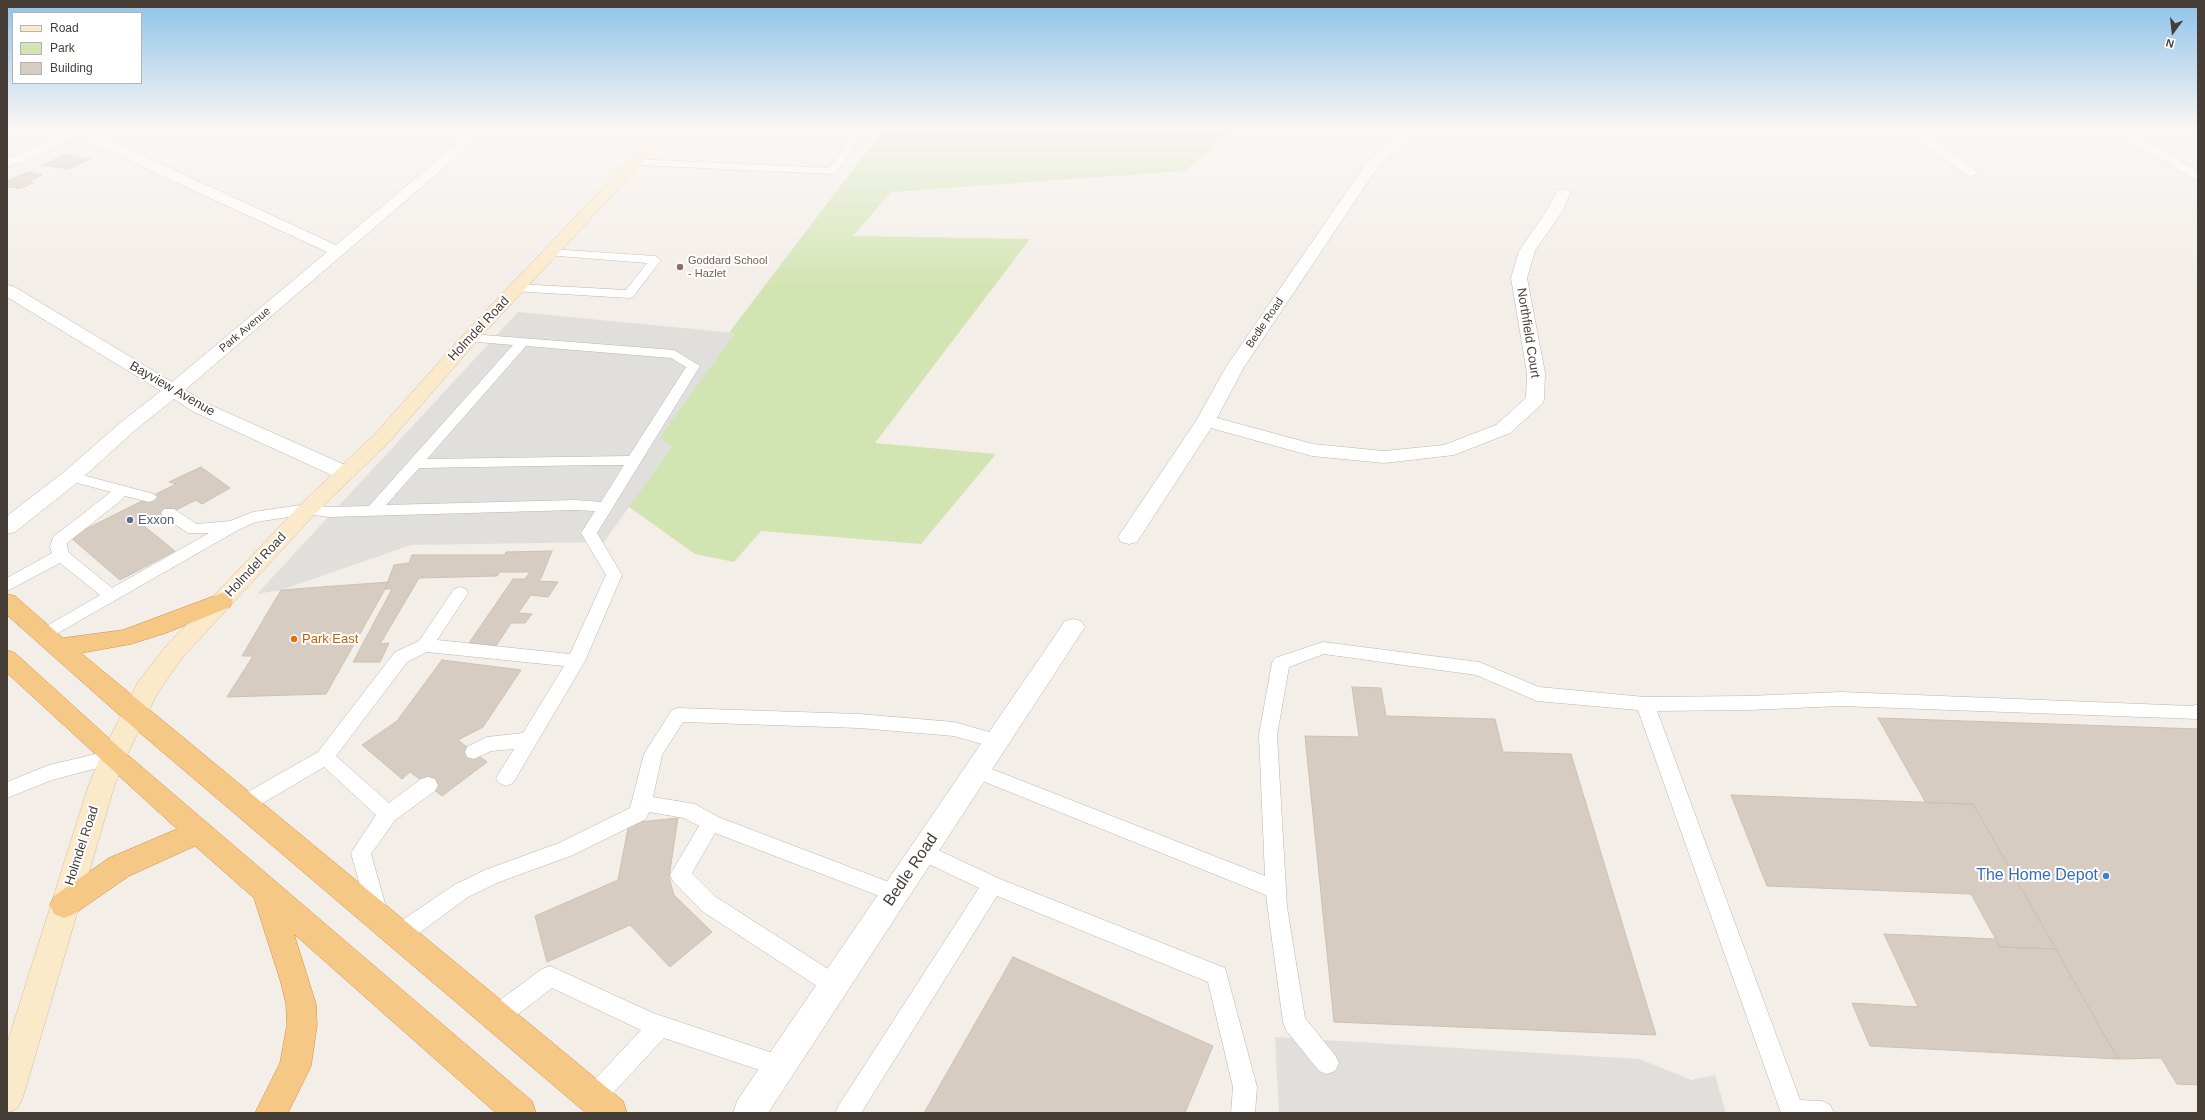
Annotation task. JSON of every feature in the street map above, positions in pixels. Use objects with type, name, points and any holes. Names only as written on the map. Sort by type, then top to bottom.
[{"type":"highway","points":[[52,641],[129,636],[165,624],[222,601]]},
{"type":"highway","points":[[7,602],[134,713],[602,1105]]},
{"type":"highway","points":[[7,659],[113,757],[520,1113]]},
{"type":"highway","points":[[64,905],[119,867],[198,832]]},
{"type":"highway","points":[[266,891],[296,982],[301,1004],[302,1025],[295,1066],[271,1113]]},
{"type":"main road","name":"Holmdel Road","points":[[7,1097],[92,814],[113,757],[134,713],[160,670],[308,509],[382,437],[470,338],[617,182]]},
{"type":"street","points":[[189,182],[337,251]]},
{"type":"street","name":"Park Avenue","points":[[7,527],[71,477],[127,427],[174,390],[419,182]]},
{"type":"street","name":"Bedle Road","points":[[1129,537],[1206,421],[1235,367],[1360,182]]},
{"type":"street","name":"Northfield Court","points":[[1206,421],[1312,450],[1384,457],[1447,451],[1503,429],[1535,400],[1536,373],[1519,278],[1527,251],[1555,210],[1563,193]]},
{"type":"street","name":"Bayview Avenue","points":[[7,290],[174,390],[201,408],[345,473]]},
{"type":"street","name":"Bedle Road","points":[[749,1113],[1073,627]]},
{"type":"lane","points":[[517,288],[629,294],[655,260],[550,253]]},
{"type":"lane","points":[[470,338],[674,354],[693,366],[589,533],[614,576],[576,661],[506,778]]},
{"type":"lane","points":[[373,511],[523,342]]},
{"type":"lane","points":[[415,464],[599,460],[634,461]]},
{"type":"lane","points":[[71,477],[149,497]]},
{"type":"lane","points":[[111,596],[61,556],[58,547],[59,541],[114,500],[121,490]]},
{"type":"lane","points":[[52,641],[111,596],[233,526],[253,517],[308,509],[328,512],[575,505],[605,507]]},
{"type":"lane","points":[[169,514],[194,529],[233,526]]},
{"type":"lane","points":[[7,585],[61,556]]},
{"type":"lane","points":[[244,804],[325,757],[401,657],[425,645],[460,593]]},
{"type":"lane","points":[[425,645],[576,661]]},
{"type":"lane","points":[[1327,1063],[1294,1022],[1276,890],[1268,735],[1281,662],[1323,648],[1479,669],[1537,694],[1645,704],[1748,703],[1841,699],[2195,713],[2198,711]]},
{"type":"lane","points":[[1645,704],[1792,1111],[1822,1113]]},
{"type":"lane","points":[[428,785],[388,814],[361,853],[389,926],[492,876],[566,850],[639,813],[653,754],[678,715],[859,721],[954,729],[996,742]]},
{"type":"lane","points":[[474,752],[487,744],[529,740]]},
{"type":"lane","points":[[7,790],[49,773],[113,757]]},
{"type":"lane","points":[[325,757],[388,814]]},
{"type":"lane","points":[[977,771],[1276,890]]},
{"type":"lane","points":[[641,803],[688,810],[712,823],[895,893]]},
{"type":"lane","points":[[712,823],[680,875],[709,904],[834,985]]},
{"type":"lane","points":[[923,852],[993,885],[1217,975],[1245,1087],[1243,1113]]},
{"type":"lane","points":[[847,1113],[993,885]]},
{"type":"lane","points":[[496,1017],[550,976],[660,1026],[780,1066]]},
{"type":"lane","points":[[602,1105],[660,1026]]},
{"type":"green space","points":[[843,182],[1027,182],[891,192],[853,236],[1030,239],[875,443],[996,454],[921,544],[761,531],[734,562],[695,554],[608,492]]},
{"type":"shaded area","points":[[518,312],[735,333],[660,437],[672,447],[604,542],[411,545],[281,590],[257,594]]},
{"type":"shaded area","points":[[1275,1037],[1639,1059],[1692,1080],[1715,1075],[1726,1113],[1279,1113]]},
{"type":"building","points":[[7,182],[33,183],[19,189],[11,187],[7,188]]},
{"type":"building","name":"Exxon","points":[[201,467],[230,488],[202,504],[196,500],[144,526],[175,551],[120,580],[70,537],[176,484],[169,482]]},
{"type":"building","points":[[552,551],[539,581],[558,582],[548,597],[531,595],[518,613],[532,614],[525,623],[511,623],[496,646],[469,643],[513,579],[525,579],[530,572],[500,572],[497,576],[419,578],[380,644],[389,643],[380,662],[353,662],[392,589],[385,589],[394,565],[409,563],[412,555],[505,555],[506,552]]},
{"type":"building","points":[[389,582],[326,694],[227,697],[253,656],[242,656],[281,590]]},
{"type":"building","points":[[442,660],[521,670],[483,727],[458,740],[487,762],[442,796],[410,772],[402,779],[362,745],[397,721]]},
{"type":"building","points":[[1352,687],[1381,688],[1386,716],[1495,719],[1503,752],[1571,754],[1656,1035],[1334,1022],[1305,736],[1359,737]]},
{"type":"building","name":"The Home Depot","points":[[1878,718],[2198,729],[2198,1085],[2177,1084],[2161,1058],[2118,1059],[1973,804],[1926,803]]},
{"type":"building","points":[[1731,795],[1973,804],[2056,949],[2000,947],[1971,894],[1767,886]]},
{"type":"building","points":[[678,818],[669,877],[674,895],[712,932],[670,967],[630,925],[547,962],[535,916],[618,880],[629,823]]},
{"type":"building","points":[[1884,934],[1995,939],[2000,947],[2056,949],[2118,1059],[1870,1046],[1852,1003],[1918,1007]]},
{"type":"building","points":[[1013,957],[1213,1046],[1185,1113],[924,1113]]},
{"type":"place","name":"Goddard School - Hazlet","points":[[680,267]]},
{"type":"place","name":"Exxon","points":[[130,520]]},
{"type":"place","name":"Park East","points":[[294,639]]},
{"type":"place","name":"The Home Depot","points":[[2106,876]]}]
